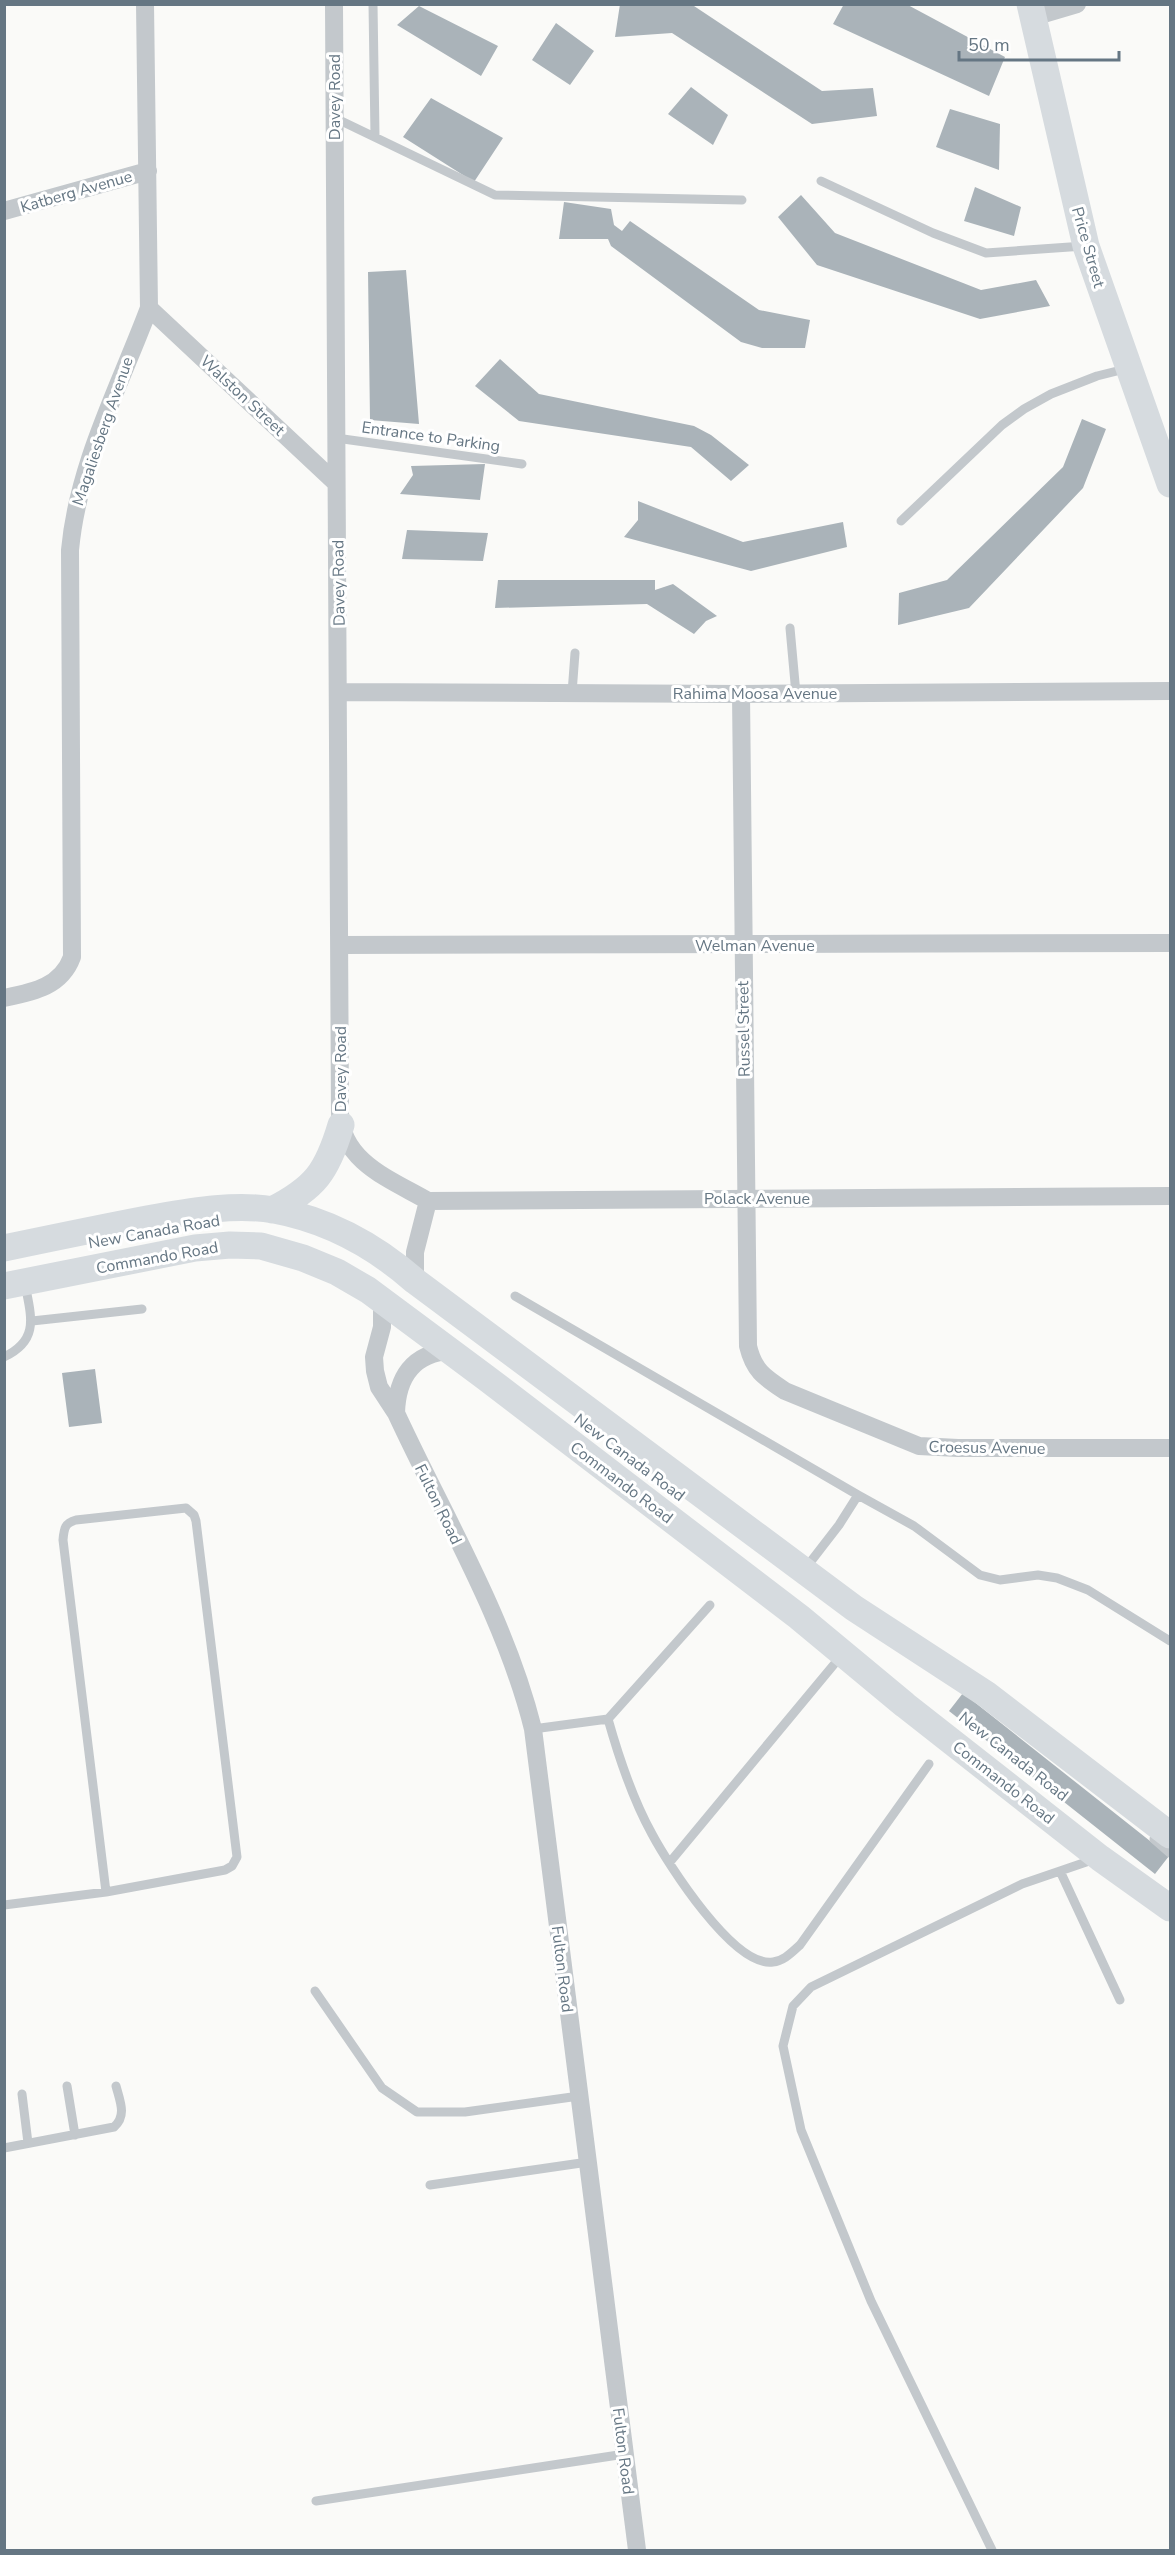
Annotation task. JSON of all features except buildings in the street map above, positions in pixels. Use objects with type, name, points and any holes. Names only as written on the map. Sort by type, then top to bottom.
[{"type":"main road","name":"Price Street","points":[[1031,10],[1086,246],[1170,484]]},
{"type":"main road","points":[[272,1210],[299,1196],[322,1172],[332,1154],[341,1125]]},
{"type":"main road","points":[[4,1248],[186,1212],[240,1208],[272,1210],[307,1218],[352,1236],[390,1260],[854,1608],[986,1694],[1160,1835]]},
{"type":"main road","name":"Commando Road","points":[[15,1284],[195,1248],[240,1245],[261,1246],[303,1258],[337,1272],[368,1290],[377,1289],[799,1617],[842,1654],[1100,1858],[1170,1908]]},
{"type":"street","name":"Magaliesberg Avenue","points":[[4,998],[44,988],[59,979],[67,969],[72,957],[70,550],[72,522],[87,466],[149,308],[145,4]]},
{"type":"street","name":"Davey Road","points":[[334,4],[341,1125],[348,1145],[357,1157],[428,1202]]},
{"type":"street","points":[[1031,10],[1077,4]]},
{"type":"street","name":"Katberg Avenue","points":[[4,211],[148,171]]},
{"type":"street","name":"Walston Street","points":[[149,308],[336,483]]},
{"type":"street","name":"Rahima Moosa Avenue","points":[[339,692],[796,694],[1170,691]]},
{"type":"street","name":"Russel Street","points":[[741,694],[748,1346],[752,1364]]},
{"type":"street","name":"Welman Avenue","points":[[340,945],[1170,943]]},
{"type":"street","name":"Polack Avenue","points":[[428,1202],[1170,1196]]},
{"type":"street","points":[[415,1281],[416,1252],[428,1202]]},
{"type":"street","name":"Fulton Road","points":[[377,1289],[382,1327],[374,1357],[379,1387],[396,1413],[503,1637],[524,1694],[532,1729],[637,2550]]},
{"type":"street","points":[[396,1413],[399,1384],[406,1372],[448,1343]]},
{"type":"street","name":"Croesus Avenue","points":[[752,1364],[766,1378],[785,1391],[919,1446],[1170,1448]]},
{"type":"lane","points":[[373,4],[375,136]]},
{"type":"lane","points":[[334,118],[495,195],[742,200]]},
{"type":"lane","points":[[821,181],[933,234],[986,253],[1086,246]]},
{"type":"lane","points":[[901,521],[1002,425],[1024,409],[1051,394],[1097,376],[1128,368]]},
{"type":"lane","name":"Entrance to Parking","points":[[336,438],[522,464]]},
{"type":"lane","points":[[790,628],[796,694]]},
{"type":"lane","points":[[572,693],[575,653]]},
{"type":"lane","points":[[4,1357],[19,1350],[28,1337],[32,1322],[15,1284]]},
{"type":"lane","points":[[516,1296],[914,1526],[980,1575],[1000,1580],[1038,1575],[1057,1578],[1088,1590],[1170,1641]]},
{"type":"lane","points":[[32,1322],[142,1308]]},
{"type":"lane","name":"New Canada Road","points":[[448,1343],[824,1624]]},
{"type":"lane","points":[[803,1571],[839,1525],[858,1495]]},
{"type":"lane","points":[[4,1905],[106,1892],[225,1870],[232,1866],[237,1857],[196,1521],[194,1515],[186,1508],[76,1520],[68,1522],[64,1528],[63,1540],[106,1892]]},
{"type":"lane","points":[[532,1729],[608,1719],[710,1605]]},
{"type":"lane","name":"New Canada Road","points":[[901,1651],[968,1695]]},
{"type":"lane","points":[[670,1862],[842,1654]]},
{"type":"lane","points":[[608,1719],[634,1794],[652,1834],[670,1862],[704,1912],[732,1941],[759,1960],[773,1962],[787,1956],[800,1945],[929,1764]]},
{"type":"lane","points":[[1160,1835],[1170,1852]]},
{"type":"lane","points":[[992,2550],[871,2301],[801,2130],[783,2046],[793,2006],[811,1987],[1023,1884],[1100,1858]]},
{"type":"lane","points":[[1060,1871],[1120,2000]]},
{"type":"lane","points":[[315,1991],[382,2088],[417,2112],[465,2112],[579,2096]]},
{"type":"lane","points":[[67,2086],[75,2135]]},
{"type":"lane","points":[[4,2148],[114,2127],[121,2122],[123,2115],[116,2086]]},
{"type":"lane","points":[[22,2094],[28,2143]]},
{"type":"lane","points":[[430,2185],[588,2162]]},
{"type":"lane","points":[[316,2501],[625,2454]]}]
